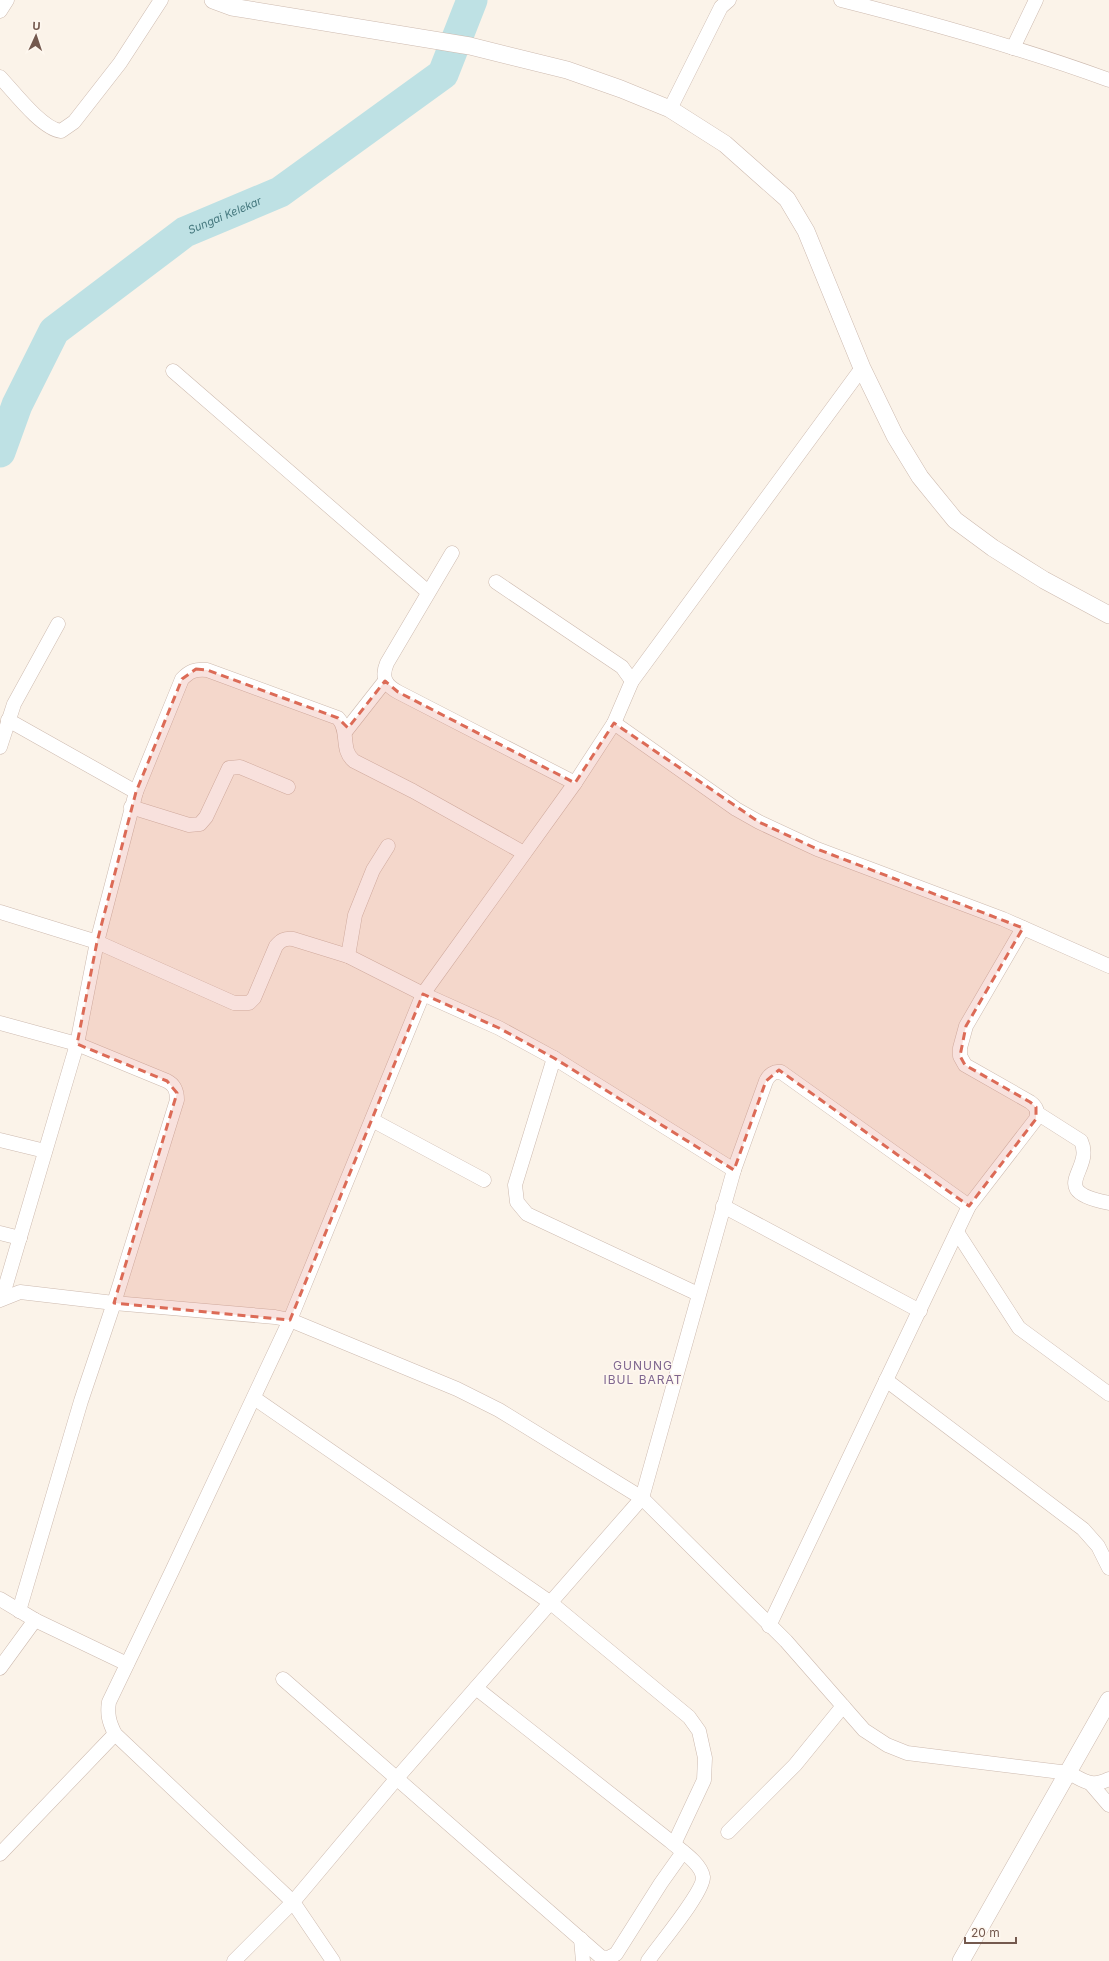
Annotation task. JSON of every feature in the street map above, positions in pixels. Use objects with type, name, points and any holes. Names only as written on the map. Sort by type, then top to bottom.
[{"type":"street","points":[[0,11],[7,0]]},
{"type":"street","points":[[0,77],[43,122],[54,130],[61,131],[74,122],[120,63],[161,0]]},
{"type":"street","points":[[213,0],[232,7],[470,46],[567,70],[621,88],[670,109],[725,144],[787,199],[806,231],[862,368],[895,436],[920,477],[954,520],[993,548],[1038,576],[1109,616]]},
{"type":"street","points":[[670,109],[721,7],[729,0]]},
{"type":"street","points":[[842,0],[930,23],[1014,48],[1109,80]]},
{"type":"street","points":[[1014,48],[1036,0]]},
{"type":"street","points":[[333,1961],[293,1902],[115,1734],[109,1722],[109,1702],[290,1320],[424,994],[575,783],[614,723],[632,681],[862,368]]},
{"type":"street","points":[[173,371],[428,592]]},
{"type":"street","points":[[452,553],[387,663],[383,674],[385,681],[389,687],[398,692],[575,783]]},
{"type":"street","points":[[496,582],[622,667],[632,681]]},
{"type":"street","points":[[0,747],[14,704],[58,624]]},
{"type":"street","points":[[1,1299],[77,1044],[97,942],[136,792],[182,679],[188,673],[196,670],[207,670],[338,718],[344,724],[346,750],[349,757],[354,762],[413,791],[524,853]]},
{"type":"street","points":[[345,732],[385,681]]},
{"type":"street","points":[[8,720],[136,792]]},
{"type":"street","points":[[614,723],[736,809],[759,822],[817,849],[1023,928],[1109,966]]},
{"type":"street","points":[[132,807],[189,825],[200,824],[206,817],[229,768],[234,766],[240,766],[288,787]]},
{"type":"street","points":[[348,956],[355,915],[373,870],[388,846]]},
{"type":"street","points":[[0,912],[97,942],[234,1003],[249,1003],[254,998],[280,941],[287,938],[293,938],[348,956],[424,994],[499,1028],[554,1058],[734,1170]]},
{"type":"street","points":[[769,1626],[969,1206],[1036,1119],[1036,1107],[1030,1102],[965,1065],[960,1056],[960,1048],[966,1026],[1023,928]]},
{"type":"street","points":[[0,1023],[77,1044],[167,1080],[172,1083],[177,1093],[114,1303],[80,1401],[19,1611]]},
{"type":"street","points":[[554,1058],[515,1185],[518,1202],[527,1214],[698,1294]]},
{"type":"street","points":[[234,1961],[293,1902],[397,1778],[642,1498],[723,1206],[734,1170],[769,1075],[781,1072],[969,1206]]},
{"type":"street","points":[[1037,1113],[1081,1140],[1084,1147],[1074,1180],[1076,1188],[1082,1195],[1089,1199],[1109,1203]]},
{"type":"street","points":[[372,1120],[484,1180]]},
{"type":"street","points":[[0,1140],[45,1151]]},
{"type":"street","points":[[723,1206],[920,1311]]},
{"type":"street","points":[[957,1232],[1019,1328],[1109,1394]]},
{"type":"street","points":[[0,1233],[20,1238]]},
{"type":"street","points":[[1,1299],[20,1292],[114,1303],[275,1317],[290,1320],[457,1389],[500,1410],[642,1498],[769,1626],[786,1641],[864,1730],[887,1745],[907,1753],[1068,1773],[1091,1784],[1109,1805]]},
{"type":"street","points":[[886,1380],[1083,1529],[1098,1546],[1109,1568]]},
{"type":"street","points":[[254,1398],[551,1603],[681,1709],[699,1731],[705,1758],[704,1780],[678,1848],[661,1883],[616,1954],[608,1958],[601,1957],[283,1679]]},
{"type":"street","points":[[0,1599],[35,1620],[126,1664]]},
{"type":"street","points":[[0,1668],[35,1620]]},
{"type":"street","points":[[476,1688],[678,1848],[700,1869],[703,1876],[702,1885],[648,1961]]},
{"type":"street","points":[[961,1961],[1109,1700]]},
{"type":"street","points":[[728,1832],[795,1766],[843,1706]]},
{"type":"street","points":[[0,1854],[115,1734]]},
{"type":"street","points":[[1091,1784],[1100,1783],[1109,1779]]},
{"type":"street","points":[[581,1939],[583,1961]]},
{"type":"highlighted area","points":[[196,669],[207,670],[338,718],[348,728],[385,681],[398,692],[575,783],[614,723],[759,822],[817,849],[1023,928],[966,1026],[960,1056],[965,1065],[1030,1102],[1036,1107],[1036,1119],[969,1206],[779,1070],[766,1081],[734,1170],[554,1058],[499,1028],[423,994],[290,1320],[114,1303],[177,1093],[167,1081],[77,1044],[97,942],[136,792],[182,679]]},
{"type":"waterway","name":"Sungai Kelekar","points":[[0,452],[17,405],[54,331],[185,232],[280,192],[443,74],[472,0]]},
{"type":"district","name":"GUNUNG IBUL BARAT","points":[[643,1373]]}]
